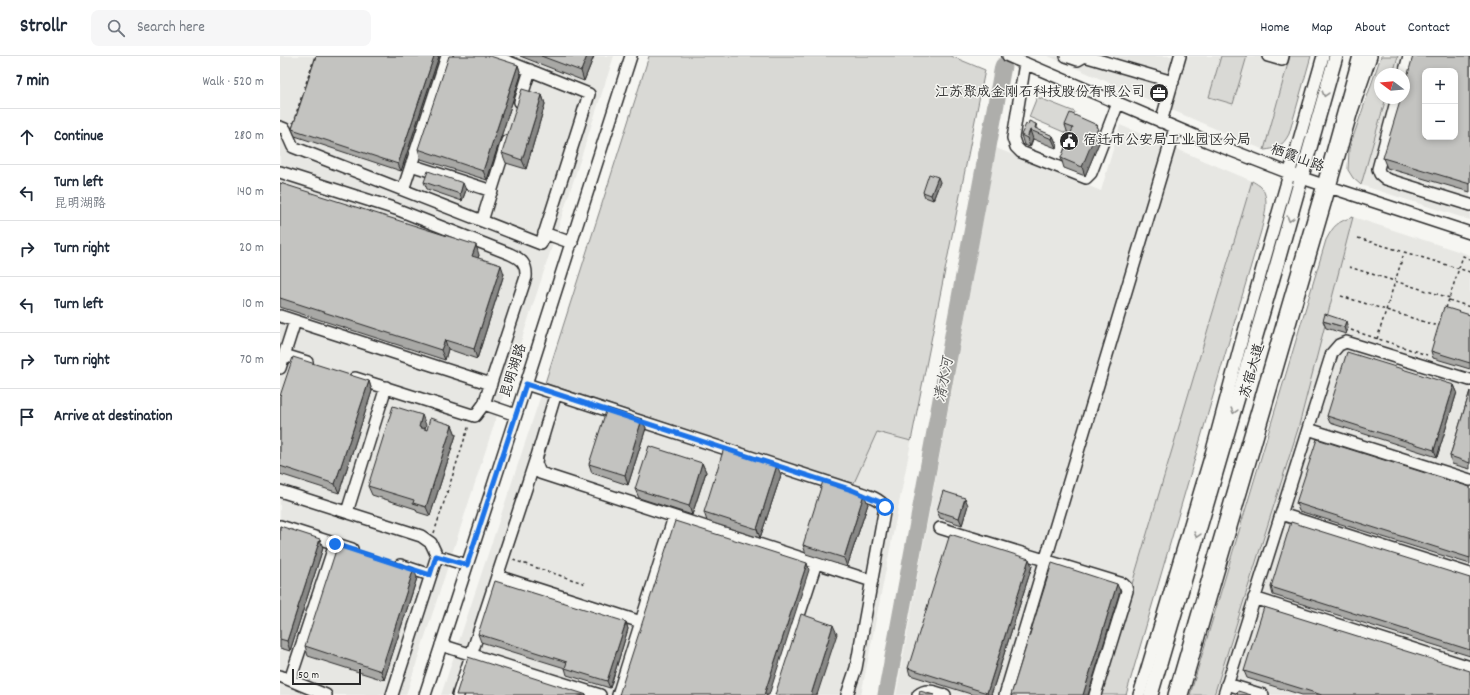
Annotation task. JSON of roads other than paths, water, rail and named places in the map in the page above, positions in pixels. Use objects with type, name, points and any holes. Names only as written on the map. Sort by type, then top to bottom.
[{"type":"main road","name":"苏宿大道","points":[[1151,695],[1296,176],[1336,56]]},
{"type":"main road","name":"苏宿大道","points":[[1175,695],[1328,186],[1360,56]]},
{"type":"street","points":[[403,190],[447,56]]},
{"type":"street","points":[[280,127],[285,129],[293,147],[541,244],[589,94],[494,56]]},
{"type":"street","name":"昆明湖路","points":[[424,695],[572,243],[631,56]]},
{"type":"street","name":"栖霞山路","points":[[1008,56],[1175,128],[1296,176],[1470,233]]},
{"type":"street","points":[[1066,56],[1078,60],[1084,56],[1173,82]]},
{"type":"street","points":[[1161,122],[1180,56]]},
{"type":"street","points":[[1268,56],[1282,60],[1283,56]]},
{"type":"street","points":[[1139,695],[1211,454],[1243,335],[1296,176],[1323,56]]},
{"type":"street","points":[[1182,695],[1328,186],[1371,56]]},
{"type":"street","points":[[1406,68],[1409,56]]},
{"type":"street","points":[[1025,63],[1014,138],[1014,144],[1018,150],[1086,178],[1091,172],[1118,103]]},
{"type":"street","points":[[515,116],[530,70]]},
{"type":"street","points":[[1395,104],[1378,169],[1380,174],[1386,179],[1470,205]]},
{"type":"street","points":[[1094,127],[1107,132]]},
{"type":"street","points":[[1004,695],[1175,128]]},
{"type":"street","points":[[482,221],[511,131]]},
{"type":"street","points":[[411,165],[492,191]]},
{"type":"street","points":[[280,172],[396,209],[510,254],[524,263],[527,270],[484,404],[475,416],[343,374]]},
{"type":"street","points":[[544,233],[572,243]]},
{"type":"street","points":[[280,316],[491,384]]},
{"type":"street","points":[[280,368],[295,321]]},
{"type":"street","points":[[1224,695],[1332,353],[1339,345],[1346,342],[1470,380]]},
{"type":"street","points":[[284,355],[321,367]]},
{"type":"street","points":[[526,384],[852,490],[880,502],[885,507],[856,668],[847,695]]},
{"type":"street","points":[[347,512],[386,387]]},
{"type":"street","points":[[458,695],[537,456],[556,393]]},
{"type":"street","points":[[484,404],[516,415]]},
{"type":"street","points":[[1308,429],[1470,480]]},
{"type":"street","points":[[537,456],[536,463],[538,469],[540,473],[547,476],[872,581]]},
{"type":"street","points":[[280,491],[421,536],[431,543],[436,556],[392,695]]},
{"type":"street","points":[[1281,514],[1470,574]]},
{"type":"street","points":[[618,695],[674,517]]},
{"type":"street","points":[[280,526],[365,554]]},
{"type":"street","points":[[940,528],[1123,584],[1126,587],[1126,592],[1095,695]]},
{"type":"street","points":[[326,695],[285,678],[335,544]]},
{"type":"street","points":[[436,556],[467,565]]},
{"type":"street","points":[[386,561],[430,575]]},
{"type":"street","points":[[773,695],[816,563]]},
{"type":"street","points":[[497,576],[641,622]]},
{"type":"street","points":[[1254,598],[1470,667]]},
{"type":"street","points":[[441,646],[600,695]]},
{"type":"street","points":[[1227,684],[1263,695]]},
{"type":"street","points":[[918,695],[926,691],[945,695]]},
{"type":"waterway","name":"清水河","points":[[886,695],[1003,66]]},
{"type":"place","name":"江苏聚成金刚石科技股份有限公司","points":[[1159,93]]},
{"type":"place","name":"宿迁市公安局工业园区分局","points":[[1069,141]]}]
